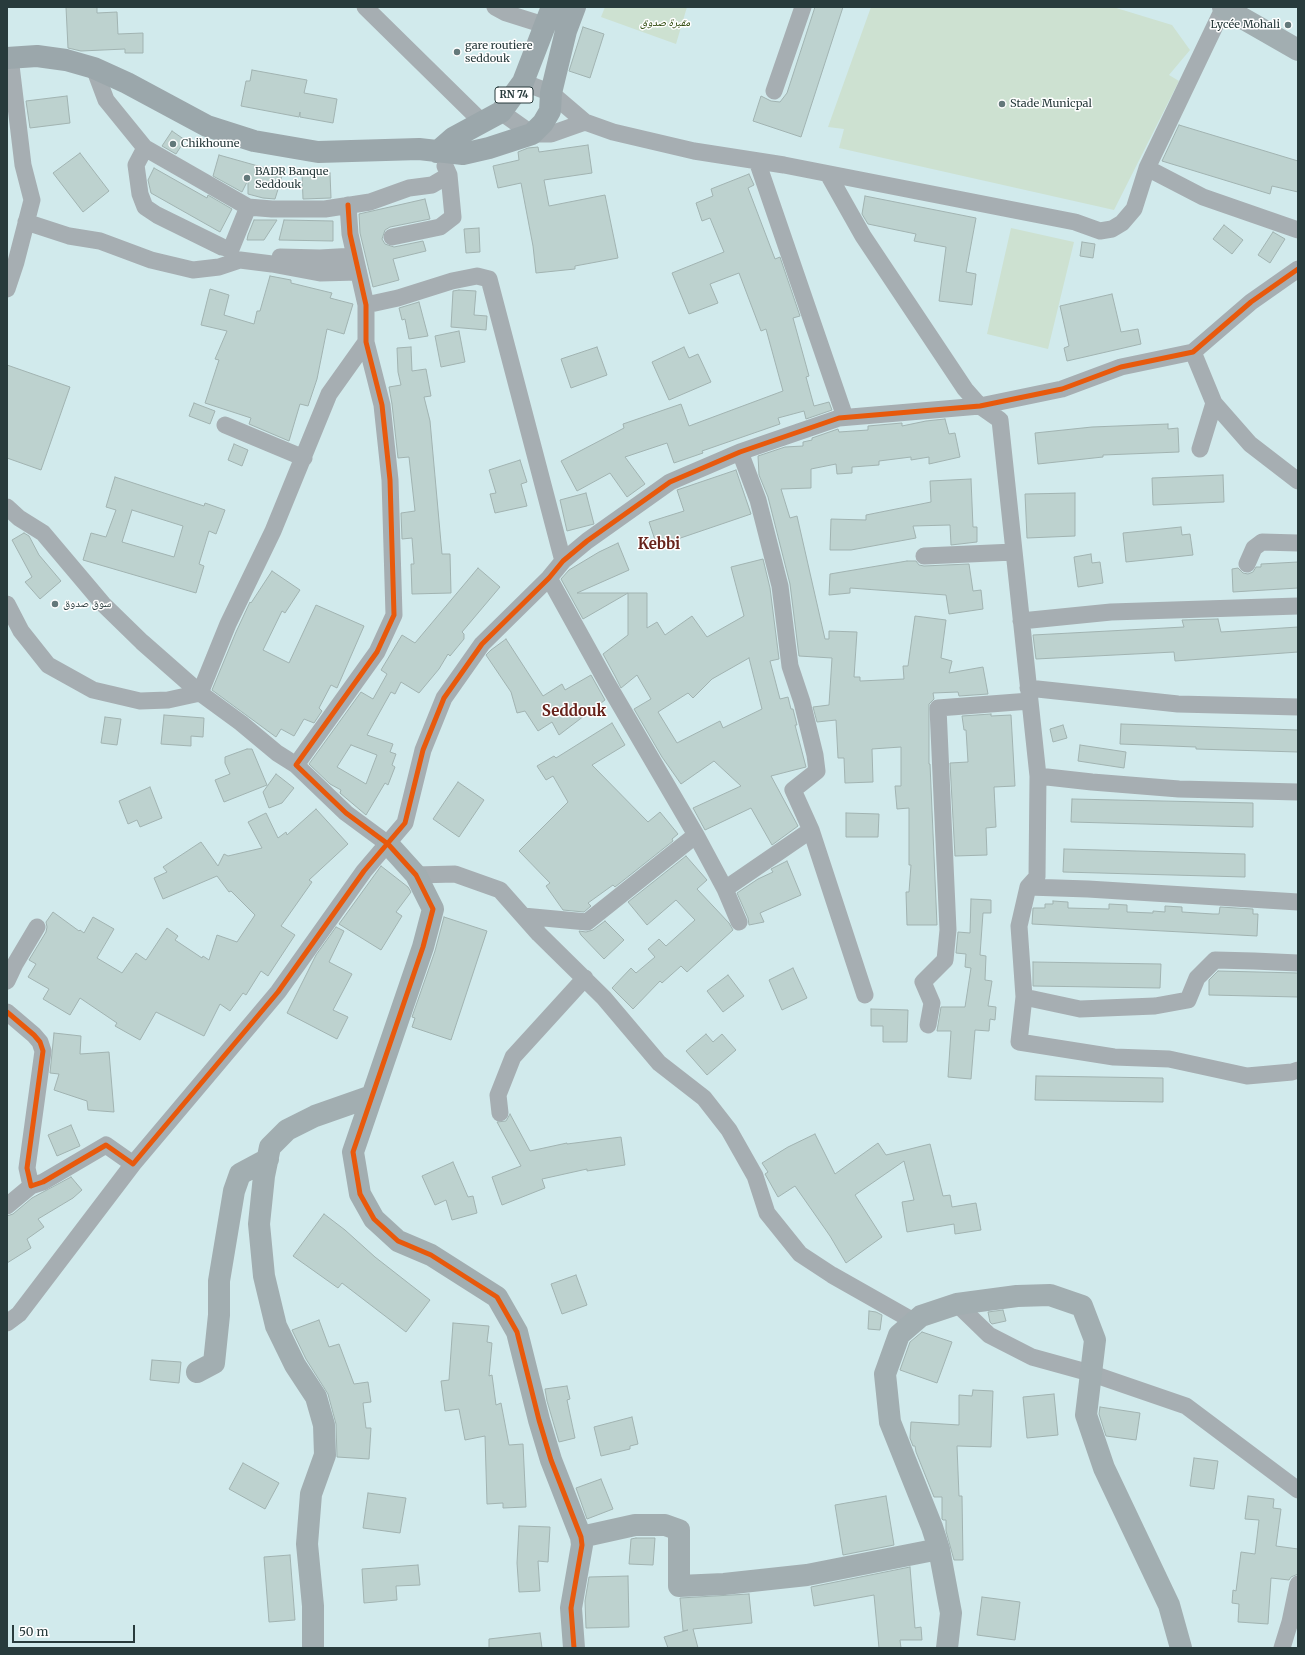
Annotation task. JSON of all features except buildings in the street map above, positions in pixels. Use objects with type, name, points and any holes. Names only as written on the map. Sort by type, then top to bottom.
[{"type":"main road","points":[[8,57],[37,56],[66,60],[94,68],[127,83],[207,126],[254,141],[318,152],[419,150],[464,154],[489,148],[532,134],[543,123],[550,111],[551,93],[566,31],[575,7]]},
{"type":"main road","name":"RN 74","points":[[437,152],[453,138],[501,112],[523,82],[548,16]]},
{"type":"street","points":[[365,7],[482,122]]},
{"type":"street","points":[[495,7],[506,13],[548,16]]},
{"type":"street","points":[[774,91],[803,7]]},
{"type":"street","points":[[523,82],[551,93],[585,122],[613,132],[694,151],[828,174],[1075,222],[1100,231],[1112,229],[1122,223],[1134,209],[1147,168],[1224,7],[1298,50]]},
{"type":"street","points":[[7,289],[32,200],[23,165],[8,57]]},
{"type":"street","points":[[94,68],[106,100],[145,148],[248,207],[272,209],[325,209],[370,202],[409,188],[432,185],[449,175]]},
{"type":"street","points":[[501,112],[532,134],[551,134],[585,122]]},
{"type":"street","points":[[145,148],[136,165],[140,194],[145,207],[157,215],[222,247],[244,252],[286,258],[356,264]]},
{"type":"street","points":[[392,237],[440,227],[453,217],[449,175],[437,152]]},
{"type":"street","points":[[757,161],[845,417]]},
{"type":"street","points":[[1147,168],[1203,197],[1298,230]]},
{"type":"street","points":[[828,174],[864,236],[965,389],[980,406],[1000,420],[1038,776],[1037,877],[1028,887],[1019,926],[1024,997],[1019,1042],[1114,1058],[1169,1059],[1246,1076],[1292,1072],[1298,1070]]},
{"type":"street","points":[[296,765],[377,652],[394,615],[390,480],[383,413],[366,342],[366,305],[350,234],[348,205]]},
{"type":"street","points":[[231,249],[248,207]]},
{"type":"street","points":[[26,222],[69,236],[100,241],[151,260],[193,270],[219,267],[240,260],[320,273],[356,264]]},
{"type":"street","points":[[7,1323],[19,1314],[132,1164],[278,992],[356,881],[405,823],[423,750],[444,698],[482,644],[549,578],[563,561],[587,541],[670,482],[740,452],[839,418],[980,406],[1062,389],[1121,367],[1193,352],[1251,302],[1298,269]]},
{"type":"street","points":[[366,305],[398,298],[452,281],[477,276],[489,279],[563,561]]},
{"type":"street","points":[[200,693],[228,624],[273,531],[329,394],[366,342]]},
{"type":"street","points":[[1193,352],[1214,403],[1250,444],[1298,480]]},
{"type":"street","points":[[1200,449],[1214,403]]},
{"type":"street","points":[[225,425],[304,458]]},
{"type":"street","points":[[740,452],[758,500],[780,586],[790,666],[802,702],[815,755],[817,771],[793,790],[811,830],[865,995]]},
{"type":"street","points":[[7,507],[19,518],[43,533],[103,604],[142,642],[200,693],[241,723],[277,753],[296,765],[346,813],[388,844],[416,875],[433,909],[423,947],[353,1152],[360,1194],[374,1219],[398,1241],[431,1255],[497,1297],[517,1332],[539,1420],[551,1460],[581,1537],[582,1545],[571,1608],[574,1648]]},
{"type":"street","points":[[1247,564],[1254,548],[1262,542],[1298,543]]},
{"type":"street","points":[[924,556],[1014,552]]},
{"type":"street","points":[[549,578],[606,681],[696,835],[725,889],[739,922]]},
{"type":"street","points":[[7,604],[21,631],[48,665],[93,690],[140,702],[168,700],[200,693]]},
{"type":"street","points":[[1021,621],[1110,612],[1298,606]]},
{"type":"street","points":[[928,1025],[932,1003],[923,982],[945,960],[948,930],[938,708],[1029,695],[1178,704],[1298,707]]},
{"type":"street","points":[[1038,776],[1179,789],[1298,792]]},
{"type":"street","points":[[725,889],[811,830]]},
{"type":"street","points":[[523,916],[587,922],[696,835]]},
{"type":"street","points":[[416,875],[455,874],[500,890],[523,916],[604,998],[659,1063],[704,1098],[729,1130],[755,1176],[767,1213],[800,1254],[832,1275],[915,1322]]},
{"type":"street","points":[[1028,887],[1088,888],[1298,902]]},
{"type":"street","points":[[7,981],[15,964],[37,927]]},
{"type":"street","points":[[1024,997],[1080,1009],[1156,1006],[1188,1000],[1197,978],[1215,960],[1298,963]]},
{"type":"street","points":[[500,1113],[498,1095],[513,1057],[584,978]]},
{"type":"street","points":[[7,1012],[34,1035],[40,1042],[43,1051],[28,1168],[31,1186]]},
{"type":"street","points":[[313,1648],[313,1606],[307,1544],[311,1494],[325,1455],[324,1425],[316,1397],[295,1365],[276,1326],[264,1276],[260,1224],[270,1147],[287,1130],[315,1116],[372,1096]]},
{"type":"street","points":[[7,1206],[31,1186],[43,1182],[106,1145],[132,1164]]},
{"type":"street","points":[[197,1372],[214,1363],[219,1315],[219,1281],[234,1191],[240,1174],[268,1159]]},
{"type":"street","points":[[947,1648],[950,1613],[939,1549],[932,1527],[890,1422],[885,1374],[900,1335],[922,1316],[957,1304],[1017,1296],[1050,1295],[1082,1306],[1095,1340],[1086,1415],[1104,1468],[1169,1605],[1181,1648]]},
{"type":"street","points":[[957,1304],[989,1335],[1032,1357],[1090,1373],[1186,1406],[1298,1490]]},
{"type":"street","points":[[581,1537],[635,1525],[665,1525],[679,1530],[679,1586],[732,1583],[807,1575],[939,1549]]},
{"type":"street","points":[[1282,1648],[1290,1622],[1298,1584]]},
{"type":"green space","name":"مقبرة صدوق","points":[[605,7],[687,7],[676,44],[601,17]]},
{"type":"green space","name":"Stade Municpal","points":[[871,7],[1113,7],[1172,25],[1190,50],[1169,75],[1179,81],[1114,210],[839,148],[844,129],[828,127]]},
{"type":"green space","points":[[1011,228],[1074,242],[1048,349],[987,334]]},
{"type":"cycle path","points":[[348,205],[350,234],[366,305],[366,342],[382,405],[390,480],[394,615],[377,652],[296,765],[346,813],[388,844],[416,875],[433,909],[423,947],[353,1152],[360,1194],[374,1219],[398,1241],[431,1255],[497,1297],[517,1332],[539,1420],[551,1460],[581,1537],[582,1545],[571,1608],[574,1648]]},
{"type":"cycle path","points":[[7,1012],[34,1035],[40,1042],[43,1051],[27,1168],[31,1186],[43,1182],[106,1145],[133,1164],[278,992],[364,871],[405,823],[423,750],[444,698],[482,644],[549,578],[563,561],[587,541],[670,482],[740,452],[839,418],[980,406],[1062,389],[1121,367],[1193,352],[1251,302],[1298,269]]},
{"type":"place","name":"Lycée Mohali","points":[[1288,25]]},
{"type":"place","name":"gare routiere seddouk","points":[[457,52]]},
{"type":"place","name":"Stade Municpal","points":[[1002,104]]},
{"type":"place","name":"Chikhoune","points":[[173,144]]},
{"type":"place","name":"BADR Banque Seddouk","points":[[247,178]]},
{"type":"place","name":"سوق صدوق","points":[[55,604]]},
{"type":"district","name":"Kebbi","points":[[659,545]]},
{"type":"district","name":"Seddouk","points":[[574,712]]}]
